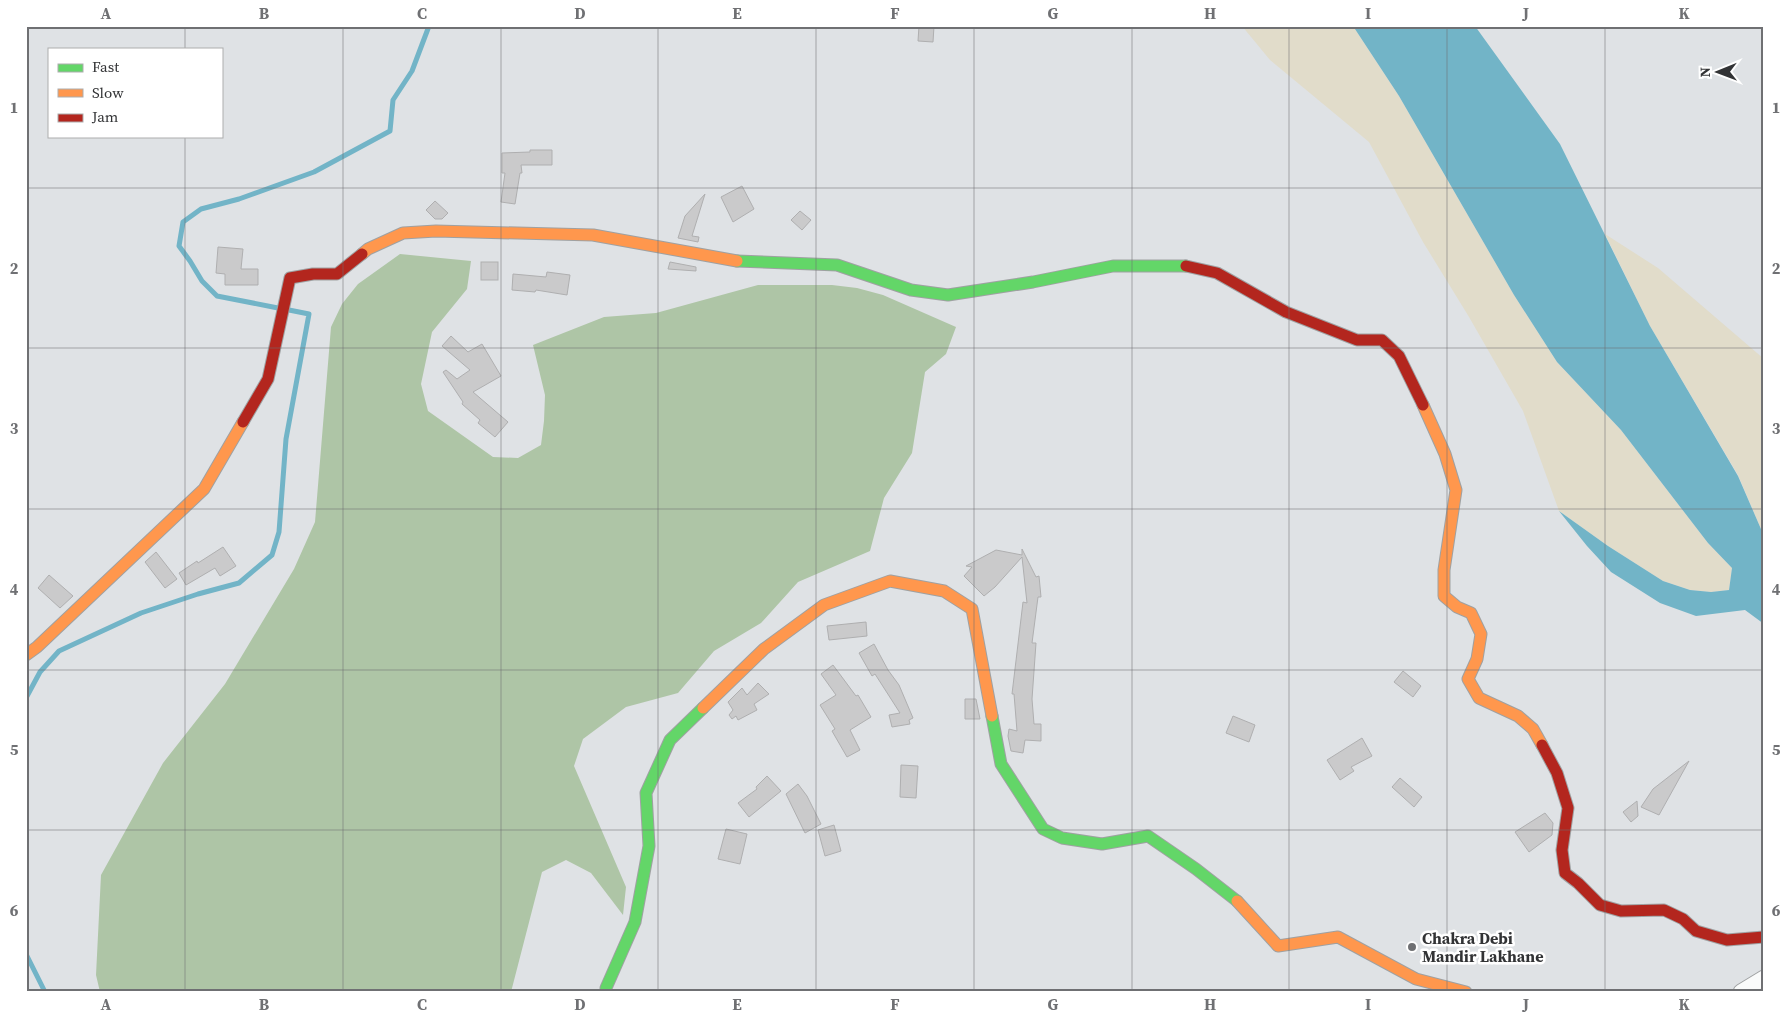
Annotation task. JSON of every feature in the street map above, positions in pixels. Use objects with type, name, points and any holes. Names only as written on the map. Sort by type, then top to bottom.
[{"type":"street","points":[[26,656],[204,489],[268,379],[290,278],[313,274],[338,274],[368,249],[403,233],[436,231],[593,235],[746,262],[838,265],[911,290],[948,295],[1033,282],[1113,266],[1190,266],[1216,273],[1286,312],[1357,340],[1382,340],[1399,356],[1445,454],[1456,490],[1444,570],[1444,596],[1457,607],[1471,613],[1480,634],[1477,659],[1468,679],[1479,698],[1518,716],[1533,729],[1557,773],[1568,808],[1562,850],[1565,873],[1600,905],[1621,911],[1664,910],[1683,919],[1696,931],[1728,940],[1764,937]]},
{"type":"street","points":[[606,992],[606,988],[635,922],[648,846],[646,793],[670,740],[771,643],[824,606],[890,581],[944,591],[972,609],[1001,764],[1042,829],[1062,838],[1102,844],[1148,836],[1196,869],[1242,905],[1278,946],[1338,937],[1416,979],[1466,992]]},
{"type":"street","points":[[1741,992],[1764,978]]},
{"type":"green space","points":[[400,254],[471,261],[467,289],[432,332],[421,384],[428,411],[493,457],[518,458],[541,445],[545,395],[533,345],[604,317],[656,313],[758,285],[832,285],[857,288],[883,295],[956,327],[946,354],[925,372],[912,453],[884,498],[870,551],[798,582],[761,623],[714,651],[678,693],[626,707],[583,739],[574,766],[626,887],[623,915],[591,873],[566,860],[542,872],[511,992],[100,992],[96,975],[101,875],[163,763],[225,684],[294,569],[315,522],[331,327],[342,304],[358,284]]},
{"type":"sand","points":[[1242,26],[1353,26],[1399,96],[1514,295],[1557,362],[1621,430],[1708,543],[1732,568],[1729,590],[1711,592],[1690,590],[1663,581],[1608,546],[1559,511],[1523,411],[1423,242],[1369,142],[1270,60]]},
{"type":"sand","points":[[1605,234],[1658,268],[1764,359],[1764,536],[1738,475],[1650,326]]},
{"type":"water","points":[[1353,26],[1475,26],[1560,144],[1650,326],[1738,476],[1764,536],[1764,624],[1745,610],[1696,616],[1660,603],[1611,572],[1559,511],[1608,546],[1663,581],[1690,590],[1711,592],[1729,590],[1732,568],[1708,543],[1621,430],[1557,362],[1514,295],[1399,96]]},
{"type":"building","points":[[919,26],[934,26],[933,42],[918,41]]},
{"type":"building","points":[[530,150],[552,150],[552,165],[521,165],[522,173],[520,173],[515,204],[501,202],[505,173],[502,173],[502,153],[530,152]]},
{"type":"building","points":[[742,186],[754,209],[733,222],[721,197]]},
{"type":"building","points":[[705,194],[692,236],[699,237],[698,242],[678,238],[685,216]]},
{"type":"building","points":[[435,201],[448,213],[442,219],[435,219],[426,210]]},
{"type":"building","points":[[800,211],[811,220],[802,230],[791,220]]},
{"type":"building","points":[[218,247],[243,249],[241,269],[258,269],[258,285],[225,285],[225,274],[216,273]]},
{"type":"building","points":[[481,262],[498,262],[498,280],[481,280]]},
{"type":"building","points":[[670,262],[696,267],[696,271],[668,269]]},
{"type":"building","points":[[547,272],[570,275],[567,295],[536,290],[535,292],[512,290],[513,274],[546,277]]},
{"type":"building","points":[[451,336],[468,352],[482,344],[501,376],[473,392],[508,422],[495,437],[478,423],[480,420],[462,404],[463,402],[443,372],[446,370],[457,379],[470,370],[442,346]]},
{"type":"building","points":[[223,547],[236,566],[220,576],[215,568],[186,585],[179,573]]},
{"type":"building","points":[[1022,549],[1036,577],[1039,576],[1041,597],[1038,597],[1032,643],[1036,643],[1032,699],[1034,724],[1041,724],[1041,741],[1025,740],[1023,753],[1011,751],[1008,736],[1009,729],[1017,731],[1014,694],[1012,694],[1023,602],[1027,603],[1022,557],[995,587],[984,596],[964,576],[972,567],[966,566],[996,550],[1022,555]]},
{"type":"building","points":[[156,552],[177,579],[165,588],[145,562]]},
{"type":"building","points":[[49,575],[73,596],[60,608],[38,588]]},
{"type":"building","points":[[866,622],[867,636],[829,640],[827,626]]},
{"type":"building","points":[[874,644],[888,670],[899,685],[913,718],[909,720],[910,724],[892,727],[889,715],[900,713],[875,674],[872,676],[859,653]]},
{"type":"building","points":[[833,665],[856,696],[858,695],[871,717],[850,730],[860,750],[847,757],[832,731],[835,729],[820,705],[836,695],[821,674]]},
{"type":"building","points":[[1403,671],[1421,686],[1413,697],[1394,682]]},
{"type":"building","points":[[758,683],[769,694],[754,704],[757,710],[738,720],[736,716],[732,719],[729,715],[733,710],[728,702],[742,688],[747,695]]},
{"type":"building","points":[[965,699],[976,699],[980,719],[965,719]]},
{"type":"building","points":[[1233,716],[1255,725],[1249,742],[1226,733]]},
{"type":"building","points":[[1362,738],[1372,756],[1351,767],[1354,771],[1340,780],[1327,760]]},
{"type":"building","points":[[1689,761],[1659,815],[1641,807],[1653,789]]},
{"type":"building","points":[[901,765],[918,766],[916,798],[900,797]]},
{"type":"building","points":[[767,776],[781,791],[749,817],[738,803],[757,789],[756,787]]},
{"type":"building","points":[[1400,778],[1422,797],[1414,807],[1392,787]]},
{"type":"building","points":[[798,784],[807,796],[821,824],[805,833],[786,794]]},
{"type":"building","points":[[1637,801],[1638,816],[1631,822],[1623,812]]},
{"type":"building","points":[[1545,813],[1553,823],[1552,835],[1529,852],[1515,832]]},
{"type":"building","points":[[834,825],[841,851],[825,856],[818,830]]},
{"type":"building","points":[[726,829],[747,834],[740,864],[718,859]]},
{"type":"waterway","points":[[278,308],[217,296],[202,281],[179,246],[183,222],[201,209],[239,199],[314,172],[390,131],[393,100],[412,71],[429,26]]},
{"type":"waterway","points":[[26,698],[40,672],[59,651],[141,613],[239,583],[272,555],[279,532],[286,439],[309,314],[289,310]]},
{"type":"waterway","points":[[26,954],[45,992]]},
{"type":"traffic: fast","points":[[737,261],[837,265],[911,290],[948,295],[1033,282],[1113,266],[1186,266]]},
{"type":"traffic: fast","points":[[606,992],[606,988],[635,922],[649,846],[646,793],[670,740],[703,708]]},
{"type":"traffic: fast","points":[[992,716],[1001,764],[1043,829],[1062,838],[1102,844],[1148,836],[1196,869],[1237,901]]},
{"type":"traffic: slow","points":[[362,254],[368,249],[403,233],[436,231],[593,235],[737,261]]},
{"type":"traffic: slow","points":[[1423,405],[1445,454],[1456,490],[1444,570],[1444,596],[1457,607],[1471,613],[1481,634],[1477,659],[1468,679],[1479,698],[1518,716],[1533,729],[1542,745]]},
{"type":"traffic: slow","points":[[26,655],[37,647],[204,489],[243,422]]},
{"type":"traffic: slow","points":[[703,708],[764,649],[824,605],[890,581],[944,591],[972,609],[992,716]]},
{"type":"traffic: slow","points":[[1237,901],[1278,946],[1338,937],[1416,979],[1466,992]]},
{"type":"traffic: jam","points":[[243,422],[268,379],[290,278],[313,274],[337,274],[362,254]]},
{"type":"traffic: jam","points":[[1186,266],[1217,273],[1286,312],[1357,340],[1382,340],[1399,356],[1423,405]]},
{"type":"traffic: jam","points":[[1542,745],[1557,773],[1568,808],[1562,850],[1565,873],[1600,905],[1621,911],[1664,910],[1683,919],[1696,931],[1727,940],[1764,937]]},
{"type":"place","name":"Chakra Debi Mandir Lakhane","points":[[1412,947]]}]
